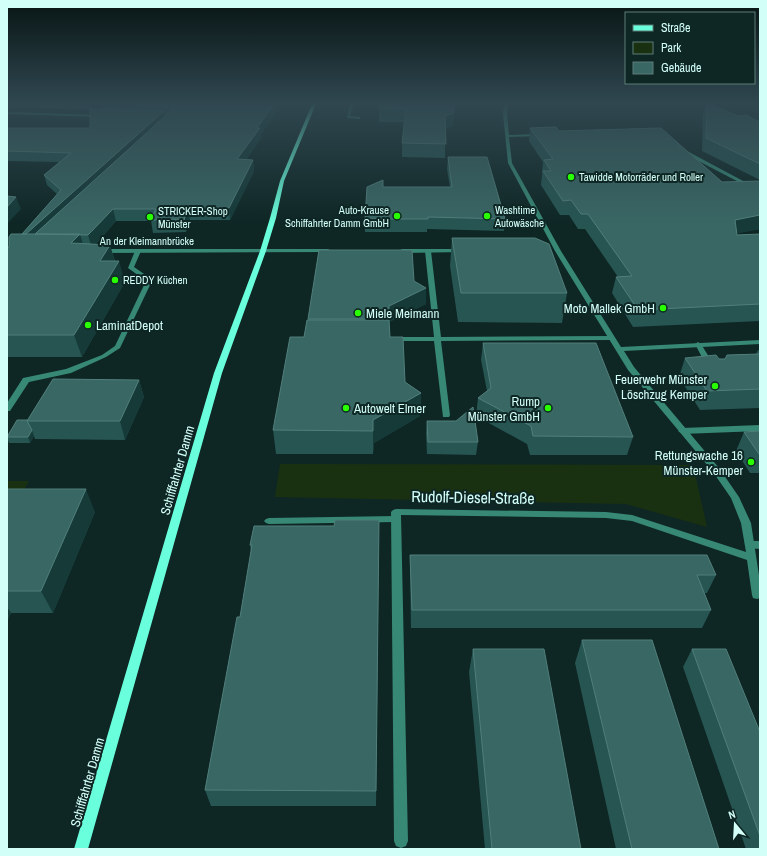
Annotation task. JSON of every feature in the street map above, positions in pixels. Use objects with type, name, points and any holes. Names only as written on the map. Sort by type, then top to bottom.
[{"type":"main road","name":"Schifffahrter Damm","points":[[81,849],[218,373],[263,251],[282,181],[297,144]]},
{"type":"street","points":[[509,144],[510,163],[554,251],[632,368],[682,431],[716,470],[735,497],[746,523],[757,595]]},
{"type":"street","points":[[677,148],[760,192]]},
{"type":"street","name":"An der Kleimannbrücke","points":[[92,251],[263,251]]},
{"type":"street","points":[[7,409],[26,380],[68,371],[104,356],[118,347],[148,283],[145,277],[131,268],[138,251]]},
{"type":"street","points":[[263,251],[336,251]]},
{"type":"street","points":[[397,251],[466,251]]},
{"type":"street","points":[[428,251],[446,415]]},
{"type":"street","points":[[390,339],[612,338]]},
{"type":"street","points":[[619,349],[760,342]]},
{"type":"street","points":[[698,344],[715,374]]},
{"type":"street","points":[[682,431],[760,428]]},
{"type":"street","name":"Rudolf-Diesel-Straße","points":[[396,519],[396,512],[606,515],[632,518],[752,558]]},
{"type":"street","points":[[269,521],[396,519],[401,841]]},
{"type":"street","points":[[750,545],[760,545]]},
{"type":"green space","points":[[280,464],[693,465],[707,527],[626,504],[275,497]]},
{"type":"green space","points":[[7,481],[29,481],[7,522]]},
{"type":"building","points":[[7,144],[127,144],[26,234],[22,234],[61,190],[44,175],[71,153],[7,151]]},
{"type":"building","points":[[134,144],[248,144],[237,159],[253,160],[229,208],[188,208],[184,220],[150,220],[156,209],[113,209],[88,235],[35,234]]},
{"type":"building","points":[[542,144],[679,144],[722,182],[760,181],[760,215],[735,220],[737,235],[760,234],[760,304],[638,310],[616,277],[632,276],[588,214],[581,214],[571,200],[563,201],[543,171],[551,171],[544,160],[553,159]]},
{"type":"building","points":[[718,144],[760,144],[760,164]]},
{"type":"building","points":[[448,157],[487,157],[505,219],[428,217],[428,219],[365,219],[367,187],[383,180],[383,187],[452,187]]},
{"type":"building","points":[[7,196],[16,197],[7,207]]},
{"type":"building","points":[[11,234],[80,234],[71,243],[110,245],[100,261],[119,261],[74,335],[7,335],[7,247],[9,247],[9,237]]},
{"type":"building","points":[[452,238],[535,238],[549,244],[567,293],[461,293]]},
{"type":"building","points":[[319,250],[412,250],[414,281],[426,288],[389,306],[389,319],[308,319]]},
{"type":"building","name":"Autowelt Elmer","points":[[307,320],[389,320],[390,337],[403,337],[405,382],[421,393],[373,420],[373,431],[273,430],[290,337],[304,337]]},
{"type":"building","name":"Rump Münster GmbH","points":[[483,343],[596,343],[633,437],[533,436],[531,426],[478,398],[491,388]]},
{"type":"building","points":[[760,354],[760,389],[707,391],[685,358],[716,355],[719,359],[725,359],[727,355]]},
{"type":"building","points":[[53,379],[139,380],[120,421],[27,421]]},
{"type":"building","points":[[473,407],[478,442],[428,442],[427,421],[456,421]]},
{"type":"building","points":[[17,420],[28,420],[27,421],[32,430],[28,437],[7,437]]},
{"type":"building","points":[[760,431],[760,454],[759,454],[744,432]]},
{"type":"building","points":[[8,489],[86,489],[41,591],[7,591]]},
{"type":"building","points":[[335,520],[379,520],[376,791],[205,790],[237,617],[240,617],[254,526],[334,526]]},
{"type":"building","points":[[410,555],[707,555],[716,575],[697,575],[711,610],[412,610]]},
{"type":"building","points":[[582,640],[652,640],[719,849],[632,849]]},
{"type":"building","points":[[473,649],[544,649],[581,849],[492,849]]},
{"type":"building","points":[[692,649],[726,649],[760,732],[760,836]]},
{"type":"place","name":"Tawidde Motorräder und Roller","points":[[571,177]]},
{"type":"place","name":"Auto-Krause Schiffahrter Damm GmbH","points":[[397,216]]},
{"type":"place","name":"Washtime Autowäsche","points":[[487,216]]},
{"type":"place","name":"STRICKER-Shop Münster","points":[[150,217]]},
{"type":"place","name":"REDDY Küchen","points":[[115,280]]},
{"type":"place","name":"Moto Mallek GmbH","points":[[663,308]]},
{"type":"place","name":"Miele Meimann","points":[[358,313]]},
{"type":"place","name":"LaminatDepot","points":[[88,325]]},
{"type":"place","name":"Feuerwehr Münster Löschzug Kemper","points":[[715,386]]},
{"type":"place","name":"Autowelt Elmer","points":[[346,408]]},
{"type":"place","name":"Rump Münster GmbH","points":[[548,408]]},
{"type":"place","name":"Rettungswache 16 Münster-Kemper","points":[[751,462]]}]
